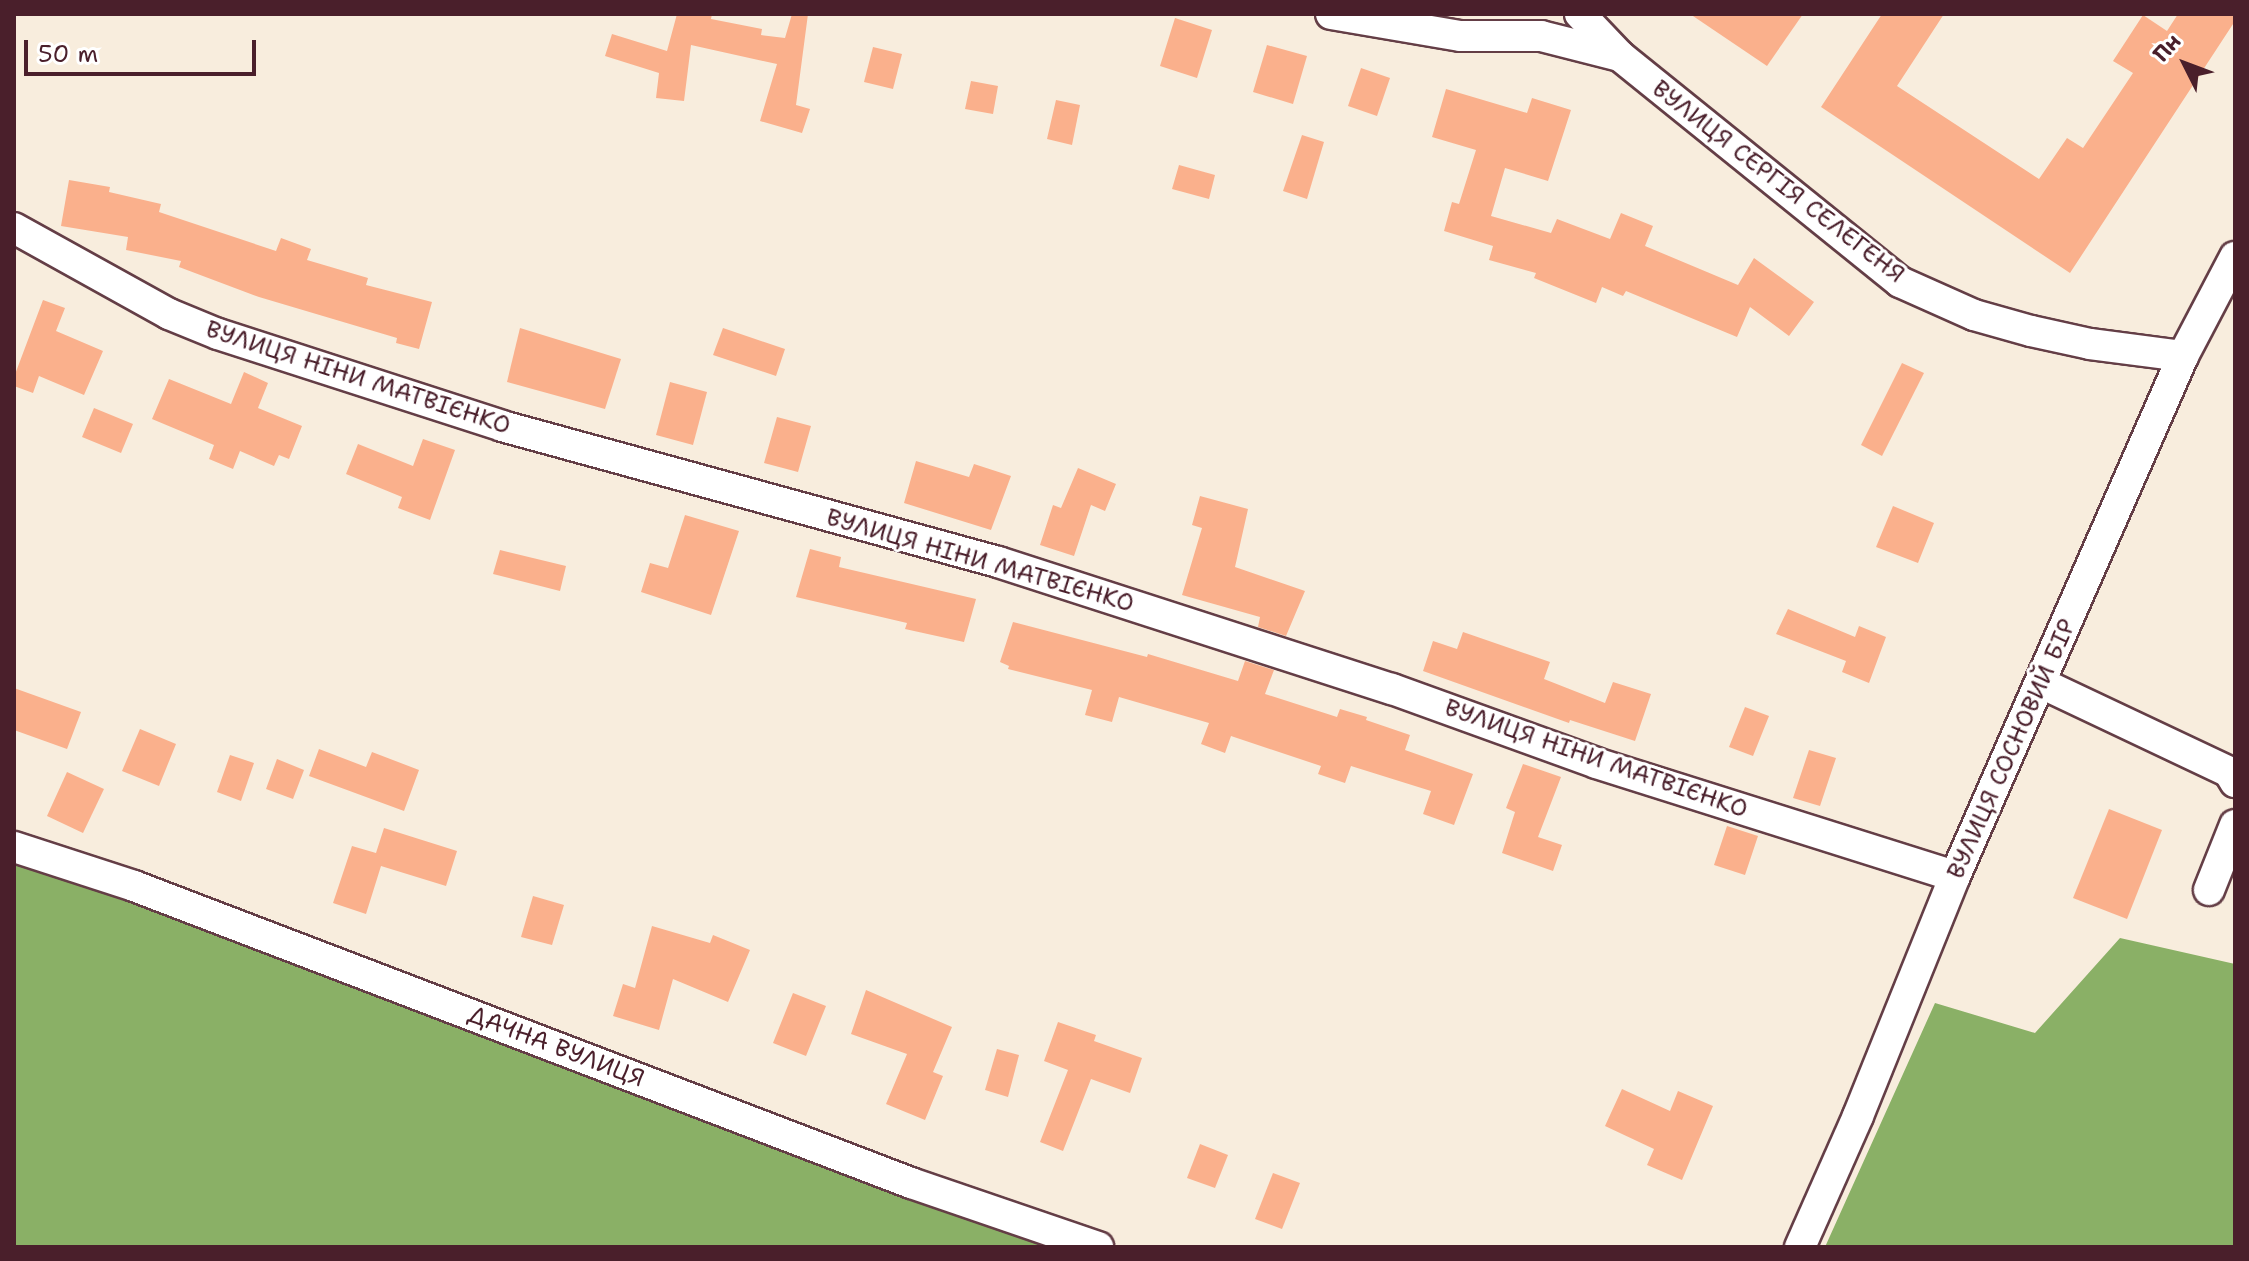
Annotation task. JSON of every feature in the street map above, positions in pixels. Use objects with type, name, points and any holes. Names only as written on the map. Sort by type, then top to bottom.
[{"type":"street","points":[[1331,14],[1460,36],[1541,36],[1620,56]]},
{"type":"street","name":"ВУЛИЦЯ СЕРГІЯ СЕЛЕГЕНЯ","points":[[1580,14],[1620,56],[1900,282],[1974,315],[2031,331],[2090,344],[2183,356]]},
{"type":"street","name":"ВУЛИЦЯ НІНИ МАТВІЄНКО","points":[[14,228],[169,314],[218,334],[502,426],[998,562],[1392,689],[1596,763],[1955,876]]},
{"type":"street","name":"ВУЛИЦЯ СОСНОВИЙ БІР","points":[[1800,1247],[1858,1116],[1955,876],[2183,356],[2235,257]]},
{"type":"street","points":[[2041,683],[2229,772],[2235,782]]},
{"type":"street","points":[[2209,890],[2235,825]]},
{"type":"street","name":"ДАЧНА ВУЛИЦЯ","points":[[14,847],[134,886],[911,1183],[1098,1247]]},
{"type":"green space","points":[[14,862],[404,999],[1078,1247],[14,1247]]},
{"type":"green space","points":[[2120,938],[2235,964],[2235,1247],[1825,1247],[1935,1003],[2035,1033]]},
{"type":"building","points":[[677,14],[712,14],[711,19],[762,29],[761,35],[785,38],[792,14],[808,14],[796,105],[810,109],[802,133],[760,121],[777,64],[691,45],[684,101],[656,98],[659,73],[605,56],[612,34],[667,51]]},
{"type":"building","points":[[1690,14],[1803,14],[1767,66]]},
{"type":"building","points":[[1882,14],[1944,14],[1897,86],[2039,179],[2067,138],[2083,148],[2133,73],[2113,61],[2143,15],[2167,31],[2178,14],[2235,14],[2235,21],[2070,273],[1821,107]]},
{"type":"building","points":[[1175,18],[1212,30],[1197,78],[1160,66]]},
{"type":"building","points":[[1267,45],[1307,56],[1293,104],[1253,92]]},
{"type":"building","points":[[873,47],[902,54],[893,89],[864,82]]},
{"type":"building","points":[[1361,68],[1390,78],[1377,116],[1348,106]]},
{"type":"building","points":[[971,81],[998,86],[993,114],[965,109]]},
{"type":"building","points":[[1446,89],[1527,113],[1532,98],[1571,110],[1548,181],[1505,168],[1491,216],[1551,233],[1557,219],[1610,239],[1621,213],[1653,226],[1645,246],[1738,285],[1754,258],[1814,302],[1789,336],[1750,307],[1737,337],[1626,291],[1623,296],[1602,287],[1596,303],[1534,278],[1536,273],[1489,260],[1493,246],[1444,231],[1452,202],[1459,204],[1476,150],[1432,137]]},
{"type":"building","points":[[1056,100],[1080,105],[1072,145],[1047,139]]},
{"type":"building","points":[[1302,135],[1324,142],[1307,199],[1283,191]]},
{"type":"building","points":[[1179,165],[1215,175],[1209,199],[1172,189]]},
{"type":"building","points":[[69,180],[110,187],[109,192],[161,204],[159,212],[276,251],[281,238],[311,249],[307,260],[368,278],[366,285],[432,302],[419,349],[396,343],[397,338],[259,297],[179,267],[181,261],[126,250],[128,237],[61,226]]},
{"type":"building","points":[[43,300],[65,308],[56,331],[103,351],[84,395],[39,376],[33,393],[14,386],[14,377]]},
{"type":"building","points":[[520,328],[621,359],[605,409],[507,382]]},
{"type":"building","points":[[723,328],[785,349],[776,376],[713,355]]},
{"type":"building","points":[[1902,363],[1924,373],[1882,456],[1861,445]]},
{"type":"building","points":[[244,372],[268,383],[258,408],[302,426],[289,459],[279,455],[274,466],[240,451],[233,469],[209,459],[214,445],[152,419],[169,379],[231,404]]},
{"type":"building","points":[[670,382],[707,392],[693,445],[656,435]]},
{"type":"building","points":[[94,408],[133,424],[121,453],[82,437]]},
{"type":"building","points":[[777,417],[811,426],[798,472],[764,463]]},
{"type":"building","points":[[423,439],[455,450],[430,520],[398,508],[402,497],[346,474],[358,444],[413,466]]},
{"type":"building","points":[[916,461],[969,477],[974,464],[1011,476],[991,530],[904,503]]},
{"type":"building","points":[[1078,468],[1116,484],[1105,511],[1091,505],[1074,556],[1040,545],[1053,505],[1061,508]]},
{"type":"building","points":[[1200,496],[1248,509],[1235,567],[1305,591],[1286,636],[1258,627],[1260,617],[1182,595],[1202,528],[1192,525]]},
{"type":"building","points":[[1893,506],[1934,523],[1918,563],[1876,547]]},
{"type":"building","points":[[685,515],[739,531],[711,615],[641,592],[650,563],[668,568]]},
{"type":"building","points":[[810,549],[841,557],[839,567],[976,599],[964,642],[905,629],[907,623],[796,597]]},
{"type":"building","points":[[500,550],[566,566],[560,591],[493,574]]},
{"type":"building","points":[[1788,609],[1855,637],[1859,626],[1886,637],[1869,683],[1842,672],[1846,661],[1776,634]]},
{"type":"building","points":[[1013,622],[1147,657],[1148,654],[1238,681],[1245,661],[1274,670],[1265,694],[1337,717],[1340,709],[1367,717],[1366,720],[1410,735],[1405,750],[1473,774],[1454,825],[1423,814],[1431,791],[1351,766],[1345,783],[1318,774],[1321,766],[1231,736],[1225,753],[1201,744],[1209,723],[1119,697],[1112,722],[1085,715],[1092,690],[1008,669],[1009,666],[1000,662]]},
{"type":"building","points":[[1463,632],[1550,662],[1544,679],[1605,703],[1613,682],[1651,694],[1635,741],[1570,720],[1569,723],[1423,671],[1433,641],[1457,649]]},
{"type":"building","points":[[14,688],[81,712],[67,749],[14,730]]},
{"type":"building","points":[[1745,707],[1769,716],[1753,756],[1729,747]]},
{"type":"building","points":[[140,729],[176,744],[159,786],[122,771]]},
{"type":"building","points":[[319,749],[366,767],[372,752],[419,770],[404,811],[309,776]]},
{"type":"building","points":[[1809,750],[1836,758],[1820,806],[1793,798]]},
{"type":"building","points":[[230,755],[254,763],[241,801],[217,792]]},
{"type":"building","points":[[277,759],[304,770],[293,799],[266,789]]},
{"type":"building","points":[[1523,764],[1561,777],[1538,837],[1562,845],[1553,871],[1502,853],[1515,812],[1506,808]]},
{"type":"building","points":[[67,772],[104,789],[83,833],[47,816]]},
{"type":"building","points":[[2109,809],[2162,830],[2127,919],[2073,898]]},
{"type":"building","points":[[1727,826],[1758,836],[1745,875],[1714,865]]},
{"type":"building","points":[[384,828],[457,851],[446,886],[381,866],[366,914],[333,903],[352,846],[376,853]]},
{"type":"building","points":[[533,896],[564,905],[552,945],[521,937]]},
{"type":"building","points":[[652,926],[710,943],[713,935],[750,950],[728,1002],[673,979],[659,1030],[613,1016],[623,984],[635,988]]},
{"type":"building","points":[[866,990],[952,1027],[933,1072],[943,1076],[925,1120],[886,1104],[907,1054],[851,1034]]},
{"type":"building","points":[[793,993],[826,1006],[806,1056],[773,1043]]},
{"type":"building","points":[[1058,1022],[1096,1035],[1094,1041],[1142,1058],[1130,1093],[1091,1079],[1063,1151],[1040,1142],[1068,1070],[1044,1061]]},
{"type":"building","points":[[997,1049],[1019,1055],[1008,1097],[985,1090]]},
{"type":"building","points":[[1622,1089],[1670,1111],[1678,1091],[1713,1106],[1682,1180],[1647,1165],[1654,1149],[1605,1126]]},
{"type":"building","points":[[1200,1144],[1228,1155],[1215,1188],[1187,1178]]},
{"type":"building","points":[[1273,1173],[1300,1183],[1282,1229],[1255,1219]]}]
